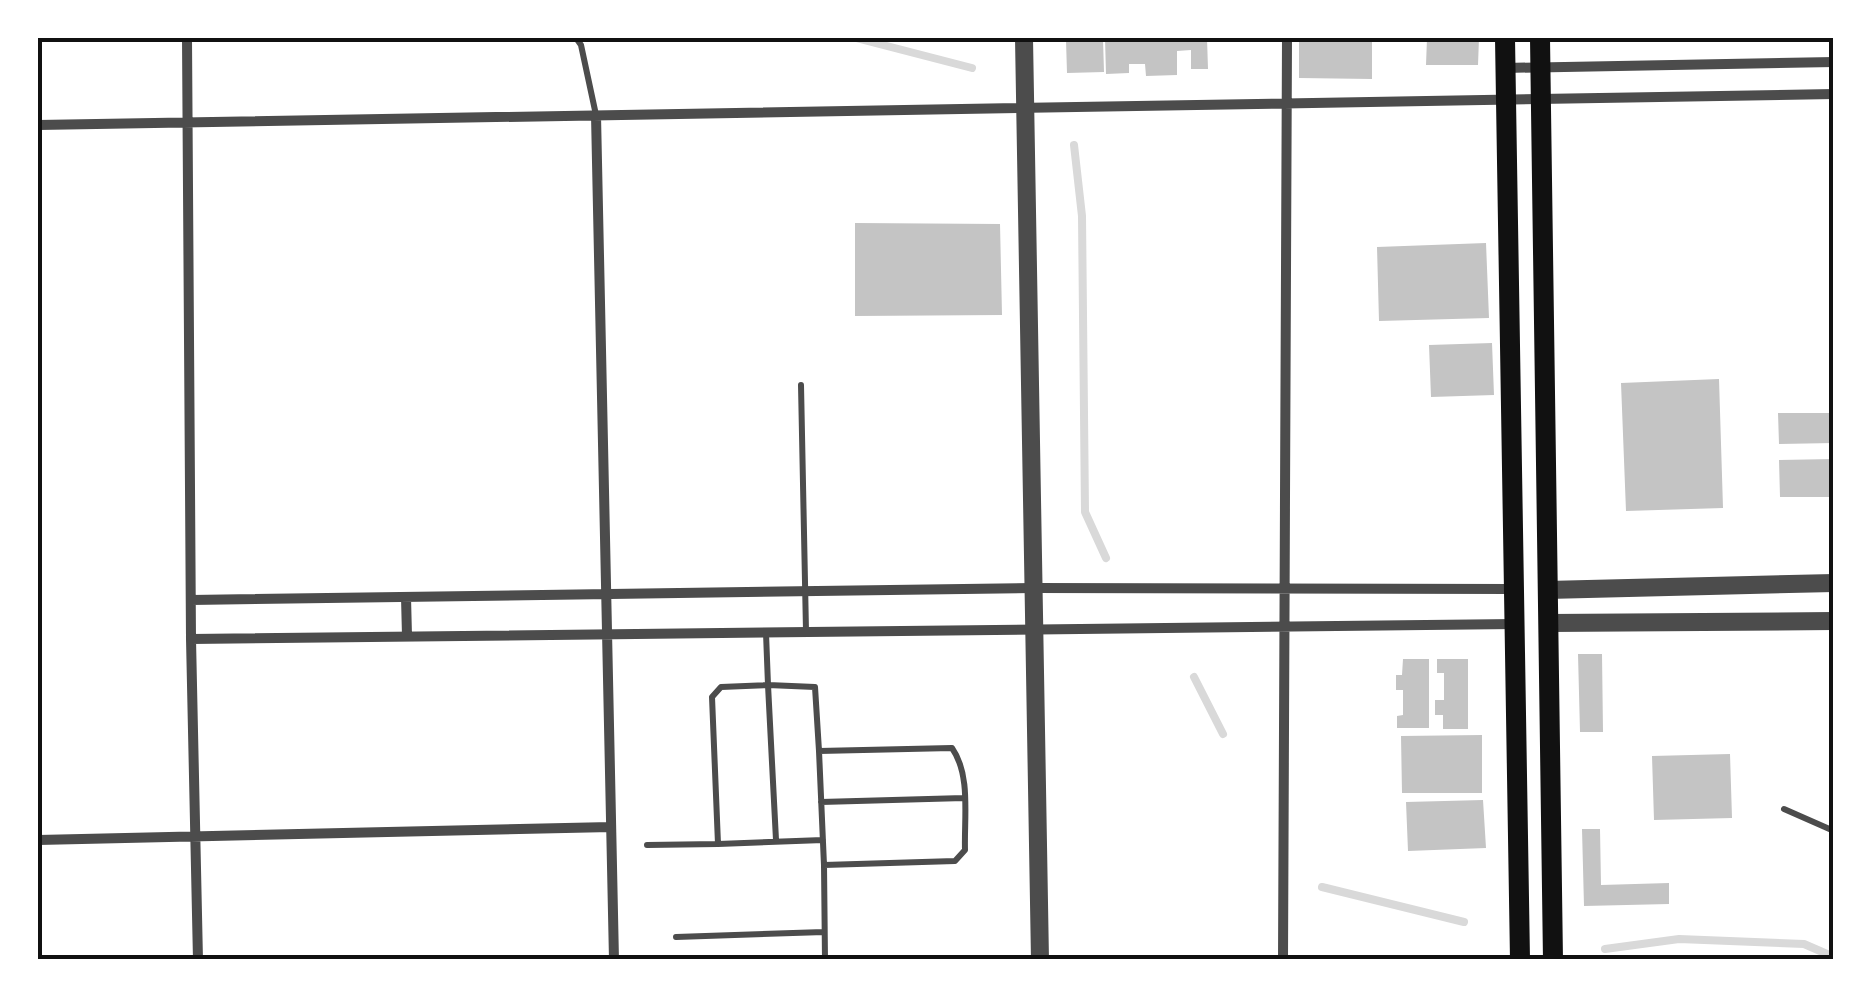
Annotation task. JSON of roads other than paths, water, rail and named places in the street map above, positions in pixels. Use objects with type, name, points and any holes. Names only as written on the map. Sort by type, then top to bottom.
[{"type":"main road","points":[[1505,38],[1520,960]]},
{"type":"main road","points":[[1540,38],[1553,960]]},
{"type":"street","points":[[188,38],[191,639],[198,960]]},
{"type":"street","points":[[1024,38],[1040,960]]},
{"type":"street","points":[[1283,960],[1287,38]]},
{"type":"street","points":[[1505,68],[1834,62]]},
{"type":"street","points":[[38,126],[1834,94]]},
{"type":"street","points":[[596,115],[614,960]]},
{"type":"street","points":[[1547,590],[1834,583]]},
{"type":"street","points":[[1733,586],[1734,622]]},
{"type":"street","points":[[191,600],[1034,588],[1514,590]]},
{"type":"street","points":[[406,597],[407,636]]},
{"type":"street","points":[[1548,624],[1834,621]]},
{"type":"street","points":[[191,639],[1515,624]]},
{"type":"street","points":[[38,840],[611,828]]},
{"type":"lane","points":[[576,38],[581,45],[596,115]]},
{"type":"lane","points":[[802,385],[806,631]]},
{"type":"lane","points":[[766,632],[776,840]]},
{"type":"lane","points":[[718,844],[712,697],[721,687],[815,687],[824,865],[824,960]]},
{"type":"lane","points":[[819,751],[952,748],[962,762],[964,798],[965,850],[955,861],[824,865]]},
{"type":"lane","points":[[821,802],[964,798]]},
{"type":"lane","points":[[1784,809],[1834,832]]},
{"type":"lane","points":[[648,845],[823,840]]},
{"type":"lane","points":[[676,937],[824,932]]},
{"type":"waterway","points":[[856,38],[972,68]]},
{"type":"waterway","points":[[1074,145],[1082,216],[1085,512],[1106,558]]},
{"type":"waterway","points":[[1194,677],[1223,734]]},
{"type":"waterway","points":[[1322,887],[1464,922]]},
{"type":"waterway","points":[[1605,949],[1679,939],[1804,944],[1834,957]]}]
